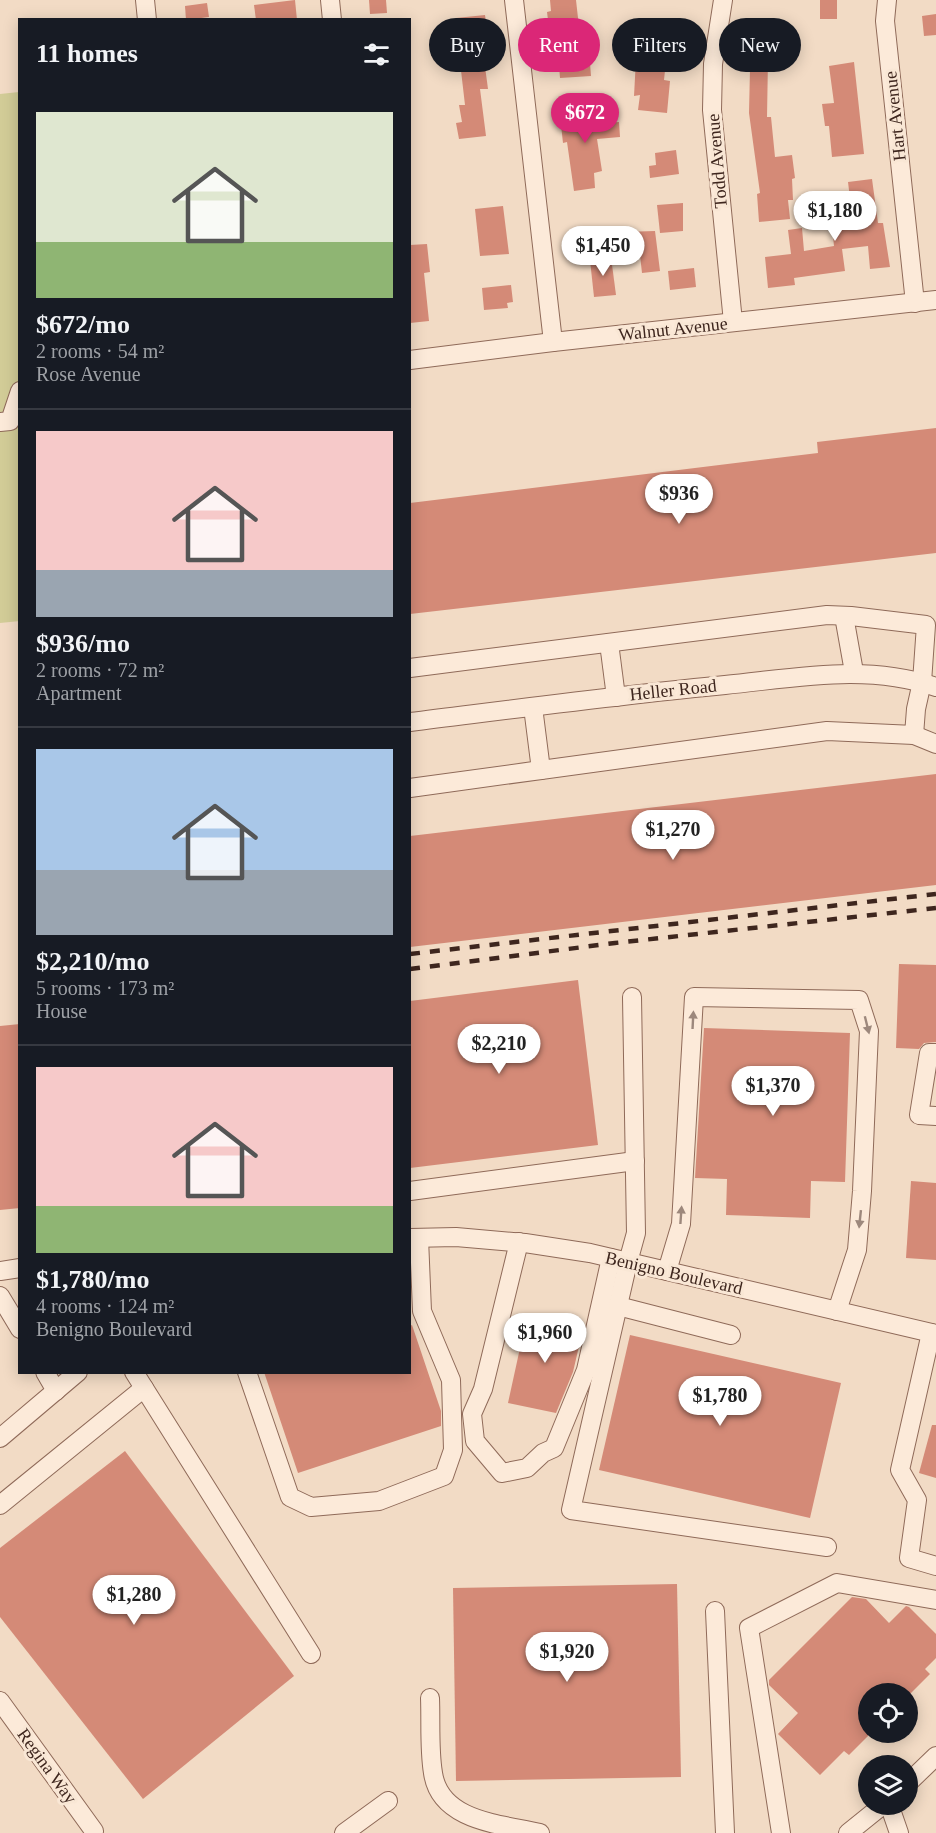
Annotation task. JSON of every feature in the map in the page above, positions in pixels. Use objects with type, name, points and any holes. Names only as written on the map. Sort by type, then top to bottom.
[{"type":"street","points":[[145,0],[147,18]]},
{"type":"street","points":[[330,0],[332,18]]},
{"type":"street","points":[[514,0],[553,342]]},
{"type":"street","name":"Todd Avenue","points":[[723,0],[713,64],[712,110],[733,322]]},
{"type":"street","name":"Hart Avenue","points":[[887,0],[885,21],[915,303]]},
{"type":"street","name":"Walnut Avenue","points":[[411,360],[936,300]]},
{"type":"street","points":[[0,422],[10,421],[18,398]]},
{"type":"street","points":[[411,668],[827,615],[926,624],[929,685],[916,709],[914,735]]},
{"type":"street","points":[[844,616],[854,672]]},
{"type":"street","points":[[609,643],[616,697]]},
{"type":"street","name":"Heller Road","points":[[411,722],[854,672],[913,679],[929,685]]},
{"type":"street","points":[[533,707],[541,770]]},
{"type":"street","points":[[411,788],[827,731],[914,735],[936,744]]},
{"type":"street","points":[[519,1242],[483,1389],[472,1414],[475,1441],[502,1473],[527,1468],[543,1453],[554,1448],[586,1370],[619,1260],[636,1233],[632,997]]},
{"type":"street","points":[[667,1272],[681,1224],[694,997],[859,1000],[869,1031],[862,1191],[856,1250],[837,1311]]},
{"type":"street","points":[[936,1053],[929,1053],[919,1115],[936,1116]]},
{"type":"street","points":[[411,1191],[635,1161]]},
{"type":"street","name":"Benigno Boulevard","points":[[414,1238],[456,1237],[519,1242],[619,1260],[934,1333]]},
{"type":"street","points":[[247,1374],[290,1497],[311,1508],[379,1501],[444,1476],[453,1450],[451,1380],[422,1311],[414,1238]]},
{"type":"street","points":[[619,1260],[618,1306],[571,1510],[826,1547]]},
{"type":"street","points":[[0,1271],[18,1268]]},
{"type":"street","points":[[0,1296],[18,1326]]},
{"type":"street","points":[[618,1306],[731,1335]]},
{"type":"street","points":[[934,1333],[900,1470],[917,1500],[909,1558],[936,1566]]},
{"type":"street","points":[[46,1374],[56,1390]]},
{"type":"street","points":[[0,1438],[76,1374]]},
{"type":"street","points":[[136,1374],[311,1654]]},
{"type":"street","points":[[0,1505],[144,1388]]},
{"type":"street","points":[[782,1833],[749,1628],[837,1583],[936,1600]]},
{"type":"street","points":[[715,1611],[725,1833]]},
{"type":"street","points":[[430,1698],[433,1775],[440,1793],[454,1808],[469,1817],[540,1833]]},
{"type":"street","name":"Regina Way","points":[[0,1701],[94,1831]]},
{"type":"street","points":[[918,1773],[936,1756]]},
{"type":"street","points":[[344,1833],[388,1801]]},
{"type":"street","points":[[854,1831],[872,1815]]},
{"type":"street","points":[[893,1815],[900,1833]]},
{"type":"shaded area","points":[[18,92],[18,621],[0,623],[0,94]]},
{"type":"building","points":[[295,0],[297,18],[256,18],[254,5]]},
{"type":"building","points":[[369,0],[386,0],[387,13],[370,14]]},
{"type":"building","points":[[550,0],[576,0],[578,18],[548,18],[547,12],[551,11]]},
{"type":"building","points":[[820,0],[837,0],[837,19],[820,19]]},
{"type":"building","points":[[207,3],[209,17],[186,18],[185,6]]},
{"type":"building","points":[[936,14],[936,35],[924,36],[922,16]]},
{"type":"building","points":[[485,15],[485,18],[456,18]]},
{"type":"building","points":[[854,62],[864,154],[832,157],[829,126],[825,126],[822,104],[834,103],[829,66]]},
{"type":"building","points":[[461,72],[486,72],[488,89],[480,89],[486,136],[459,139],[456,123],[462,122],[459,105],[465,105]]},
{"type":"building","points":[[560,72],[591,72],[591,76],[560,78]]},
{"type":"building","points":[[635,72],[665,72],[664,80],[670,81],[667,113],[638,110],[640,95],[634,96]]},
{"type":"building","points":[[750,72],[768,72],[767,117],[771,117],[775,157],[792,155],[795,178],[792,179],[793,200],[788,200],[790,219],[759,222],[757,194],[760,193],[749,113]]},
{"type":"building","points":[[586,104],[589,124],[619,122],[620,137],[597,139],[602,171],[594,173],[595,188],[574,191],[567,142],[563,143],[560,116],[567,115],[566,106]]},
{"type":"building","points":[[676,150],[679,174],[650,178],[649,166],[656,165],[655,153]]},
{"type":"building","points":[[872,179],[878,223],[883,223],[890,267],[870,269],[868,246],[842,249],[845,271],[794,278],[795,285],[768,288],[765,257],[791,254],[788,230],[802,228],[804,251],[834,246],[831,218],[852,215],[848,182]]},
{"type":"building","points":[[683,203],[683,231],[660,233],[657,205]]},
{"type":"building","points":[[503,206],[509,254],[480,256],[475,209]]},
{"type":"building","points":[[655,231],[660,271],[642,273],[640,255],[616,258],[614,240],[623,239],[623,232]]},
{"type":"building","points":[[427,244],[430,272],[424,273],[429,321],[411,323],[411,245]]},
{"type":"building","points":[[611,257],[616,295],[594,297],[590,260]]},
{"type":"building","points":[[694,268],[696,287],[670,290],[668,271]]},
{"type":"building","points":[[511,285],[513,302],[507,303],[508,308],[484,310],[482,288]]},
{"type":"building","points":[[936,428],[936,553],[411,614],[411,503],[818,453],[817,442]]},
{"type":"building","points":[[936,774],[936,885],[411,947],[411,836]]},
{"type":"building","points":[[899,964],[936,965],[936,1042],[924,1043],[919,1049],[896,1048]]},
{"type":"building","points":[[578,980],[598,1145],[411,1168],[411,1001]]},
{"type":"building","points":[[18,1024],[18,1208],[0,1210],[0,1026]]},
{"type":"building","points":[[704,1028],[850,1033],[845,1182],[811,1181],[810,1218],[726,1215],[727,1179],[695,1178]]},
{"type":"building","points":[[911,1181],[936,1183],[936,1260],[906,1258]]},
{"type":"building","points":[[527,1316],[583,1329],[573,1372],[556,1413],[508,1403]]},
{"type":"building","points":[[411,1326],[441,1411],[441,1426],[298,1473],[265,1374],[411,1374]]},
{"type":"building","points":[[630,1335],[841,1383],[810,1518],[599,1470]]},
{"type":"building","points":[[932,1425],[936,1425],[936,1478],[919,1473]]},
{"type":"building","points":[[125,1451],[294,1676],[143,1799],[0,1617],[0,1548]]},
{"type":"building","points":[[677,1584],[681,1777],[456,1781],[453,1588]]},
{"type":"building","points":[[852,1597],[866,1599],[889,1623],[906,1606],[909,1607],[936,1634],[936,1658],[925,1669],[930,1674],[918,1686],[918,1683],[858,1683],[858,1743],[861,1743],[849,1755],[844,1751],[820,1775],[778,1734],[798,1713],[769,1685],[769,1680]]},
{"type":"railway","points":[[411,954],[936,894]]},
{"type":"railway","points":[[411,969],[615,943],[936,908]]}]
